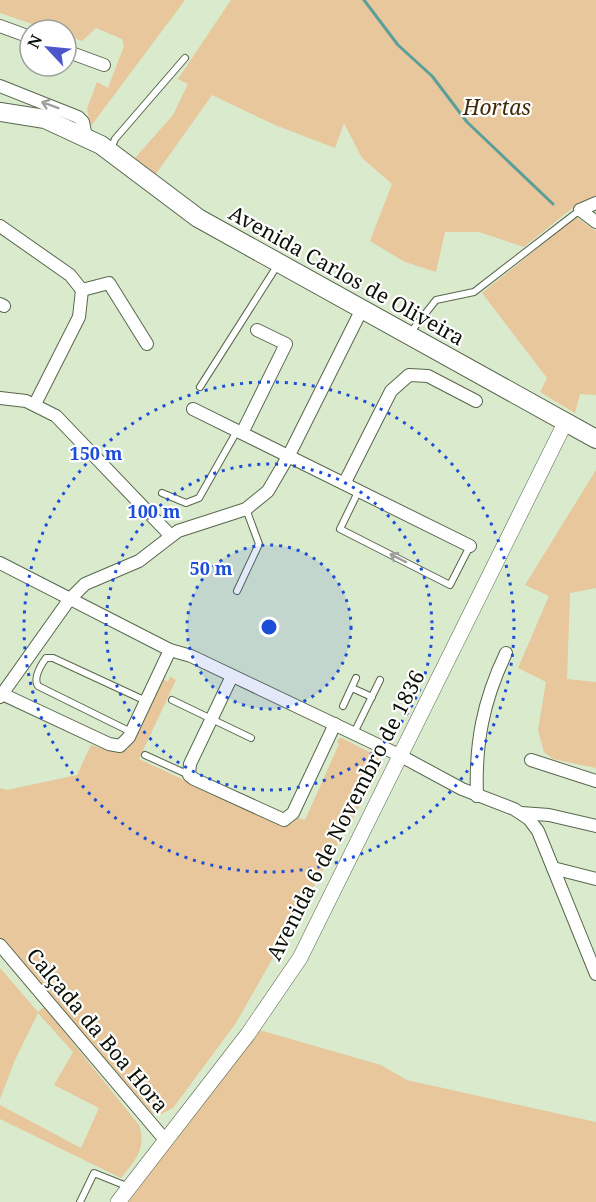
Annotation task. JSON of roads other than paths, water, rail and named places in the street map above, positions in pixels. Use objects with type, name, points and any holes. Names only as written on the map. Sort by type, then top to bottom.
[{"type":"main road","name":"Avenida Carlos de Oliveira","points":[[0,112],[45,119],[86,137],[110,152],[198,218],[596,439]]},
{"type":"street","points":[[0,26],[18,33]]},
{"type":"street","points":[[78,55],[104,65]]},
{"type":"street","name":"Avenida Carlos de Oliveira","points":[[0,87],[72,113],[83,122],[86,137]]},
{"type":"street","points":[[579,210],[596,203]]},
{"type":"street","points":[[579,210],[596,222]]},
{"type":"street","points":[[0,226],[70,275],[82,290],[79,317],[35,404]]},
{"type":"street","points":[[82,290],[110,283],[147,344]]},
{"type":"street","points":[[170,650],[132,732],[125,742],[114,746],[1,695],[69,600],[85,584],[144,558],[170,535],[246,509],[268,491],[289,455],[361,310]]},
{"type":"street","points":[[240,432],[286,344],[257,330]]},
{"type":"street","points":[[345,482],[391,391],[409,375],[428,376],[476,401]]},
{"type":"street","points":[[0,398],[35,404],[56,416],[170,535]]},
{"type":"street","points":[[193,409],[345,482],[470,546]]},
{"type":"street","name":"Avenida 6 de Novembro de 1836","points":[[118,1202],[248,1035],[300,958],[566,421]]},
{"type":"street","points":[[0,563],[170,650],[191,656],[335,724],[477,796],[521,813],[549,815],[596,826]]},
{"type":"street","points":[[477,796],[477,767],[486,700],[506,653]]},
{"type":"street","points":[[232,676],[190,764],[189,775],[284,820],[293,813],[335,724]]},
{"type":"street","points":[[531,760],[596,781]]},
{"type":"street","points":[[521,813],[538,831],[596,974]]},
{"type":"street","points":[[553,868],[596,879]]},
{"type":"street","name":"Calçada da Boa Hora","points":[[0,945],[166,1141]]},
{"type":"lane","points":[[110,152],[115,140],[186,58]]},
{"type":"lane","points":[[408,335],[436,300],[474,292],[579,210]]},
{"type":"lane","points":[[200,387],[278,264]]},
{"type":"lane","points":[[162,493],[186,503],[199,498],[240,432]]},
{"type":"lane","points":[[360,490],[340,529],[450,585],[470,546]]},
{"type":"lane","points":[[237,591],[259,544],[246,509]]},
{"type":"lane","points":[[132,732],[38,686],[36,677],[46,658],[53,658],[146,701]]},
{"type":"lane","points":[[343,706],[356,678]]},
{"type":"lane","points":[[354,734],[380,680]]},
{"type":"lane","points":[[352,688],[372,697]]},
{"type":"lane","points":[[172,700],[251,738]]},
{"type":"lane","points":[[145,755],[189,775]]},
{"type":"lane","points":[[80,1202],[94,1173],[129,1187]]},
{"type":"waterway","points":[[364,0],[398,45],[432,76],[467,122],[553,204]]},
{"type":"park label","name":"Hortas","points":[[497,107]]}]
